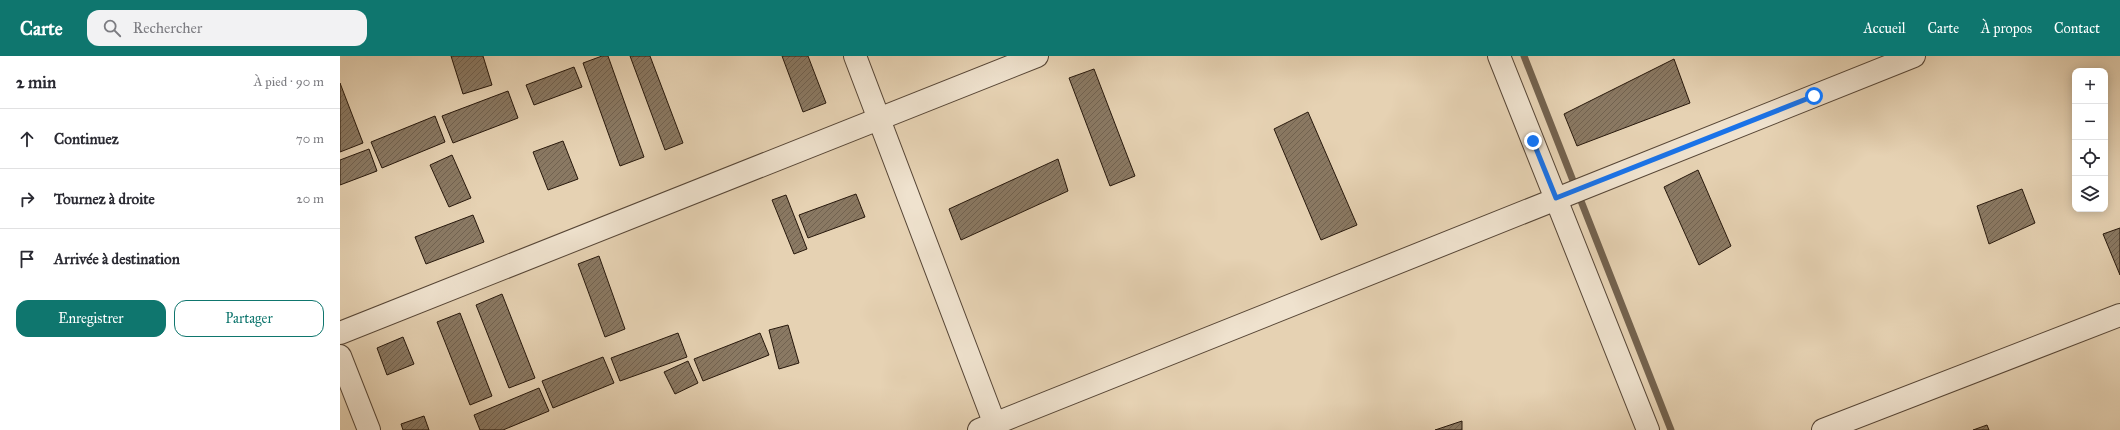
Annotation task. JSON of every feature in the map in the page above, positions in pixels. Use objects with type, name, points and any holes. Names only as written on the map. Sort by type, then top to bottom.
[{"type":"street","points":[[855,56],[990,428],[1556,198],[1914,56]]},
{"type":"street","points":[[340,333],[1038,56]]},
{"type":"street","points":[[1499,56],[1648,430]]},
{"type":"street","points":[[1823,430],[2120,315]]},
{"type":"street","points":[[340,356],[369,430]]},
{"type":"building","points":[[451,56],[483,56],[492,85],[463,94]]},
{"type":"building","points":[[602,56],[608,56],[644,157],[620,166],[583,63]]},
{"type":"building","points":[[630,56],[650,56],[683,143],[665,150]]},
{"type":"building","points":[[782,56],[808,56],[826,103],[803,112]]},
{"type":"building","points":[[1674,59],[1690,103],[1577,146],[1564,114]]},
{"type":"building","points":[[574,67],[582,87],[534,105],[526,85]]},
{"type":"building","points":[[1094,69],[1135,176],[1110,186],[1069,78]]},
{"type":"building","points":[[340,83],[363,143],[340,152]]},
{"type":"building","points":[[508,91],[518,118],[453,143],[442,116]]},
{"type":"building","points":[[1308,112],[1357,225],[1321,240],[1274,129]]},
{"type":"building","points":[[435,116],[445,142],[382,168],[371,142]]},
{"type":"building","points":[[563,141],[578,179],[548,190],[533,152]]},
{"type":"building","points":[[369,149],[377,171],[340,185],[340,160]]},
{"type":"building","points":[[452,155],[471,198],[449,207],[430,165]]},
{"type":"building","points":[[1058,159],[1068,191],[961,240],[949,209]]},
{"type":"building","points":[[1698,170],[1731,246],[1699,265],[1664,187]]},
{"type":"building","points":[[2022,189],[2035,223],[1989,244],[1977,206]]},
{"type":"building","points":[[856,194],[865,217],[808,238],[799,215]]},
{"type":"building","points":[[786,195],[807,249],[794,254],[772,200]]},
{"type":"building","points":[[473,215],[484,242],[426,264],[415,237]]},
{"type":"building","points":[[2120,228],[2120,275],[2103,234]]},
{"type":"building","points":[[599,256],[625,329],[605,337],[578,264]]},
{"type":"building","points":[[502,294],[535,378],[509,388],[476,305]]},
{"type":"building","points":[[460,313],[492,396],[470,405],[437,322]]},
{"type":"building","points":[[788,325],[799,363],[779,369],[769,330]]},
{"type":"building","points":[[678,333],[687,357],[620,381],[611,358]]},
{"type":"building","points":[[760,333],[769,355],[703,381],[694,359]]},
{"type":"building","points":[[403,337],[414,364],[387,375],[377,348]]},
{"type":"building","points":[[603,357],[614,383],[553,408],[542,381]]},
{"type":"building","points":[[688,361],[698,383],[675,394],[664,372]]},
{"type":"building","points":[[539,388],[549,411],[503,430],[480,430],[474,415]]},
{"type":"building","points":[[424,416],[429,430],[403,430],[401,424]]},
{"type":"building","points":[[1462,421],[1462,430],[1435,430]]},
{"type":"building","points":[[1987,425],[1989,430],[1973,430]]},
{"type":"waterway","points":[[1524,56],[1671,430]]},
{"type":"route","points":[[1533,141],[1556,198],[1814,96]]}]
